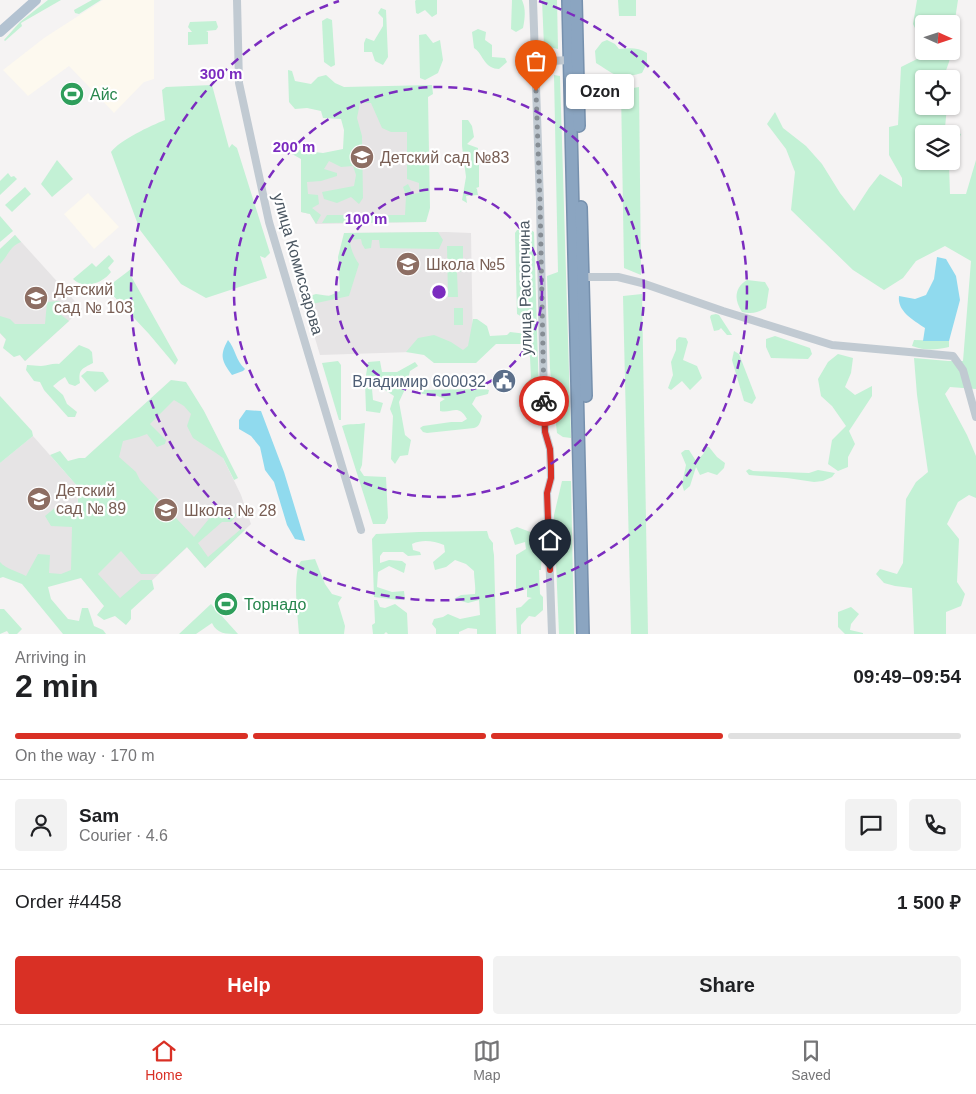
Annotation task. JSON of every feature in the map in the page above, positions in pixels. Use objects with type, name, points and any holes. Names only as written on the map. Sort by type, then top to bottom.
[{"type":"highway","points":[[568,0],[583,634]]},
{"type":"highway","points":[[576,0],[591,634]]},
{"type":"main road","points":[[0,32],[36,0]]},
{"type":"street","name":"улица Комиссарова","points":[[237,0],[239,83],[269,222],[361,530]]},
{"type":"street","name":"улица Растопчина","points":[[533,0],[545,432],[550,449],[551,469],[547,493],[552,634]]},
{"type":"street","points":[[534,62],[569,60]]},
{"type":"street","points":[[583,277],[618,277],[642,283],[832,345],[953,356],[963,370],[976,418]]},
{"type":"shaded area","points":[[103,0],[154,0],[154,79],[144,82],[114,113],[69,66],[28,96],[3,70],[44,38]]},
{"type":"shaded area","name":"Детский сад №83","points":[[422,92],[426,222],[316,224],[310,214],[301,212],[301,156],[350,154],[349,94]]},
{"type":"shaded area","points":[[88,193],[119,227],[94,249],[64,214]]},
{"type":"shaded area","name":"Школа №5","points":[[344,233],[471,233],[473,350],[320,355],[303,298],[345,294]]},
{"type":"shaded area","name":"Детский сад № 103","points":[[15,235],[82,309],[25,361],[0,333],[0,249]]},
{"type":"shaded area","name":"Школа № 28","points":[[175,385],[200,411],[241,495],[251,524],[205,568],[187,547],[119,612],[86,577],[87,463]]},
{"type":"shaded area","name":"Детский сад № 89","points":[[33,436],[78,487],[77,574],[13,578],[0,564],[0,463]]},
{"type":"green space","points":[[48,0],[61,0],[21,23],[22,26],[4,40],[20,22]]},
{"type":"green space","points":[[92,0],[101,0],[79,14],[75,13],[74,10]]},
{"type":"green space","points":[[416,0],[437,0],[437,14],[432,17],[425,10],[418,14],[416,13]]},
{"type":"green space","points":[[512,0],[522,0],[525,10],[523,28],[516,32],[511,29]]},
{"type":"green space","points":[[542,0],[557,0],[558,49],[544,46]]},
{"type":"green space","points":[[618,0],[636,0],[636,16],[619,16]]},
{"type":"green space","points":[[917,0],[958,0],[956,15],[915,15],[915,28],[913,24]]},
{"type":"green space","points":[[381,8],[386,10],[388,57],[383,65],[375,61],[372,52],[364,52],[366,38],[374,41],[383,26],[383,18],[378,13]]},
{"type":"green space","points":[[327,18],[332,20],[335,65],[331,67],[324,62],[322,21]]},
{"type":"green space","points":[[216,21],[218,27],[216,30],[206,31],[208,32],[208,44],[188,45],[188,32],[192,32],[188,27],[190,22]]},
{"type":"green space","points":[[478,29],[486,32],[485,40],[492,45],[492,57],[505,58],[507,62],[499,69],[488,65],[474,48],[472,32]]},
{"type":"green space","points":[[426,34],[433,43],[440,40],[443,60],[438,73],[425,80],[420,78],[419,35]]},
{"type":"green space","points":[[607,40],[615,44],[619,49],[637,49],[647,53],[647,63],[642,73],[622,76],[596,63],[595,51],[602,42]]},
{"type":"green space","points":[[915,60],[949,60],[946,70],[915,70],[915,115],[946,115],[945,125],[915,125],[915,170],[949,170],[950,194],[966,194],[976,160],[976,389],[950,387],[945,394],[976,456],[976,498],[969,495],[958,502],[947,524],[959,539],[957,582],[965,594],[961,606],[946,612],[946,634],[914,634],[912,588],[884,583],[876,574],[880,569],[897,574],[903,563],[906,499],[916,482],[928,472],[917,395],[914,358],[963,361],[971,261],[945,246],[916,261],[903,278],[884,290],[853,270],[791,210],[795,172],[786,149],[767,124],[775,112],[783,128],[806,146],[822,164],[854,211],[880,174],[902,187],[902,178],[889,155],[889,127],[898,125],[901,67]]},
{"type":"green space","points":[[288,70],[292,71],[295,81],[311,84],[318,77],[326,75],[335,83],[344,87],[432,85],[433,94],[428,97],[430,208],[426,222],[322,223],[327,215],[405,215],[406,196],[403,187],[408,184],[413,194],[419,193],[419,183],[407,179],[407,132],[391,132],[382,128],[371,103],[360,103],[357,118],[362,136],[363,198],[359,204],[351,197],[337,203],[324,199],[322,192],[354,186],[356,175],[353,166],[341,167],[329,161],[324,169],[337,173],[337,176],[321,181],[307,182],[308,194],[318,195],[319,204],[312,208],[321,215],[316,224],[310,214],[301,212],[301,159],[292,154],[298,150],[323,153],[343,149],[344,130],[341,119],[323,118],[321,111],[307,108],[295,109],[289,102]]},
{"type":"green space","points":[[554,75],[560,76],[571,438],[563,437],[557,433],[550,369],[547,276],[558,272]]},
{"type":"green space","points":[[212,85],[229,148],[232,144],[237,148],[270,253],[265,258],[260,256],[267,278],[206,298],[181,284],[140,230],[111,152],[128,138],[165,120],[162,90],[166,87]]},
{"type":"green space","points":[[639,87],[641,275],[624,268],[621,90]]},
{"type":"green space","points":[[462,120],[468,120],[472,126],[474,137],[467,144],[478,148],[476,164],[479,164],[479,187],[476,188],[478,195],[466,196],[467,203],[462,200],[466,177],[462,146]]},
{"type":"green space","points":[[57,160],[73,179],[52,197],[41,184]]},
{"type":"green space","points":[[8,173],[11,177],[14,176],[17,179],[0,195],[0,181]]},
{"type":"green space","points":[[25,187],[31,194],[12,212],[5,205]]},
{"type":"green space","points":[[0,216],[13,231],[0,242]]},
{"type":"green space","points":[[529,229],[534,232],[539,394],[530,393],[524,385],[531,378],[530,357],[525,344],[496,344],[476,363],[434,363],[424,355],[406,352],[418,338],[434,335],[451,342],[463,350],[468,346],[473,319],[477,319],[487,326],[490,336],[507,335],[510,332],[527,334],[524,318],[517,314],[515,233],[517,230]]},
{"type":"green space","points":[[438,232],[443,240],[439,249],[380,248],[379,240],[372,240],[371,248],[365,249],[361,239],[350,240],[355,258],[359,264],[349,296],[305,304],[303,298],[316,294],[329,296],[340,291],[338,257],[344,233]]},
{"type":"green space","points":[[15,235],[21,242],[12,249],[0,264],[0,249]]},
{"type":"green space","points":[[447,246],[463,246],[463,271],[457,272],[458,297],[448,297]]},
{"type":"green space","points":[[109,255],[114,261],[108,268],[111,272],[108,276],[88,285],[73,279],[92,263],[96,267]]},
{"type":"green space","points":[[131,269],[131,276],[178,360],[175,365],[107,289]]},
{"type":"green space","points":[[747,280],[765,282],[769,289],[766,308],[754,313],[742,312],[737,294],[740,287]]},
{"type":"green space","points":[[642,294],[648,634],[631,634],[623,296]]},
{"type":"green space","points":[[59,301],[60,304],[57,312],[69,321],[25,361],[20,355],[14,357],[3,348],[6,339],[0,333],[0,316],[10,319],[15,324],[45,324],[47,302]]},
{"type":"green space","points":[[454,308],[463,308],[463,325],[454,325]]},
{"type":"green space","points":[[716,314],[719,315],[732,335],[727,335],[721,328],[714,331],[710,317]]},
{"type":"green space","points":[[775,336],[810,348],[812,354],[808,359],[771,358],[766,347],[766,339]]},
{"type":"green space","points":[[679,337],[686,338],[688,342],[683,360],[697,366],[702,378],[690,390],[682,381],[671,390],[668,388],[673,375],[671,362],[676,350],[676,340]]},
{"type":"green space","points":[[914,340],[949,341],[949,347],[921,349],[912,346]]},
{"type":"green space","points":[[79,345],[92,352],[93,363],[80,372],[80,383],[75,386],[69,384],[65,377],[53,386],[63,395],[67,404],[77,412],[75,417],[68,417],[44,390],[40,382],[34,381],[26,370],[27,365],[59,364]]},
{"type":"green space","points":[[734,351],[739,354],[756,398],[752,404],[744,401],[732,360]]},
{"type":"green space","points":[[838,354],[853,358],[851,373],[845,387],[855,395],[872,386],[872,396],[849,431],[855,444],[848,457],[848,467],[838,471],[828,464],[832,440],[846,426],[832,406],[821,396],[818,379],[828,362]]},
{"type":"green space","points":[[338,361],[341,365],[341,420],[339,420],[322,363]]},
{"type":"green space","points":[[380,361],[382,372],[397,372],[415,362],[418,366],[410,371],[406,387],[399,402],[405,435],[411,440],[408,455],[400,456],[395,464],[391,459],[393,416],[390,409],[394,396],[379,386],[372,389],[373,400],[383,403],[380,413],[366,411],[365,382],[368,362]]},
{"type":"green space","points":[[87,371],[103,372],[109,381],[95,392],[81,376]]},
{"type":"green space","points":[[171,380],[186,382],[204,411],[238,478],[234,480],[223,458],[193,438],[187,426],[191,414],[184,406],[174,400],[150,424],[166,440],[165,444],[157,447],[147,434],[123,441],[119,457],[136,472],[140,480],[194,537],[213,514],[226,506],[237,515],[231,522],[222,522],[198,543],[208,557],[241,529],[245,530],[205,568],[187,547],[158,574],[141,574],[121,551],[98,574],[120,598],[141,580],[152,580],[154,589],[131,610],[131,619],[126,625],[115,616],[104,620],[97,615],[104,606],[81,578],[48,587],[51,599],[68,619],[79,621],[82,608],[88,608],[94,626],[103,630],[106,634],[63,634],[22,584],[3,577],[0,578],[0,562],[26,576],[38,554],[50,555],[49,573],[61,574],[71,570],[72,527],[51,526],[45,516],[56,507],[69,514],[78,511],[78,487],[50,455],[60,451],[68,461],[85,458]]},
{"type":"green space","points":[[419,390],[489,390],[488,394],[476,397],[472,404],[482,416],[478,426],[427,433],[423,432],[420,428],[451,422],[462,422],[467,419],[458,410],[440,411],[440,402],[445,399],[435,395],[422,394]]},
{"type":"green space","points":[[0,396],[32,431],[33,436],[0,463]]},
{"type":"green space","points":[[365,423],[360,470],[364,476],[386,477],[388,518],[385,524],[373,524],[342,426]]},
{"type":"green space","points":[[703,447],[709,447],[725,463],[724,468],[717,475],[708,472],[700,475],[696,467],[690,486],[684,491],[682,484],[686,465],[681,453],[689,450],[697,461],[704,453]]},
{"type":"green space","points":[[749,469],[753,471],[809,473],[818,470],[835,473],[832,477],[823,481],[814,482],[749,475],[746,471]]},
{"type":"green space","points":[[562,481],[571,481],[574,634],[559,634],[554,515]]},
{"type":"green space","points":[[517,527],[538,533],[538,540],[542,549],[541,570],[539,570],[543,610],[535,617],[529,616],[521,625],[521,634],[517,634],[516,608],[521,607],[532,598],[527,597],[527,588],[525,590],[516,589],[516,555],[526,549],[525,542],[515,545],[510,530]]},
{"type":"green space","points":[[487,531],[493,543],[496,634],[477,634],[477,629],[468,628],[459,632],[459,634],[436,634],[436,629],[432,624],[434,619],[448,614],[460,619],[480,615],[479,600],[468,603],[454,599],[461,595],[475,594],[474,571],[466,564],[455,560],[446,567],[435,570],[433,562],[445,552],[444,545],[424,541],[412,544],[413,550],[420,552],[421,555],[408,556],[403,552],[383,552],[380,556],[380,563],[389,560],[402,561],[406,564],[404,573],[389,566],[378,572],[377,587],[392,592],[404,591],[405,599],[374,597],[372,539],[376,534]]},
{"type":"green space","points":[[315,559],[325,584],[332,594],[342,597],[338,603],[345,626],[344,634],[299,634],[296,596],[298,567],[301,561]]},
{"type":"green space","points":[[374,600],[377,600],[380,607],[385,608],[395,604],[407,613],[408,634],[388,634],[386,632],[384,634],[373,634],[372,625],[375,623]]},
{"type":"green space","points":[[211,604],[238,634],[219,631],[212,623],[196,634],[179,634]]},
{"type":"green space","points":[[851,607],[859,614],[851,624],[850,630],[863,634],[845,634],[838,627],[838,612]]},
{"type":"green space","points":[[0,609],[4,609],[22,629],[17,634],[9,634],[7,631],[0,634]]},
{"type":"water","points":[[937,257],[946,259],[956,276],[960,300],[949,341],[923,341],[925,328],[903,311],[899,296],[915,299],[926,295],[934,279]]},
{"type":"water","points":[[228,340],[245,369],[232,375],[223,358],[223,350]]},
{"type":"water","points":[[246,410],[261,411],[284,472],[305,541],[295,539],[287,525],[274,482],[265,470],[260,447],[251,436],[239,429],[239,420]]},
{"type":"way so far","points":[[536,91],[544,401]]},
{"type":"place","name":"Ozon","points":[[536,91]]},
{"type":"place","name":"Айс","points":[[72,94]]},
{"type":"place","name":"Детский сад №83","points":[[362,157]]},
{"type":"place","name":"Школа №5","points":[[408,264]]},
{"type":"place","name":"Детский сад № 103","points":[[36,298]]},
{"type":"place","name":"Владимир 600032","points":[[504,381]]},
{"type":"place","name":"Детский сад № 89","points":[[39,499]]},
{"type":"place","name":"Школа № 28","points":[[166,510]]},
{"type":"place","name":"Торнадо","points":[[226,604]]},
{"type":"route","points":[[544,401],[545,432],[550,449],[551,469],[547,493],[550,570]]}]
